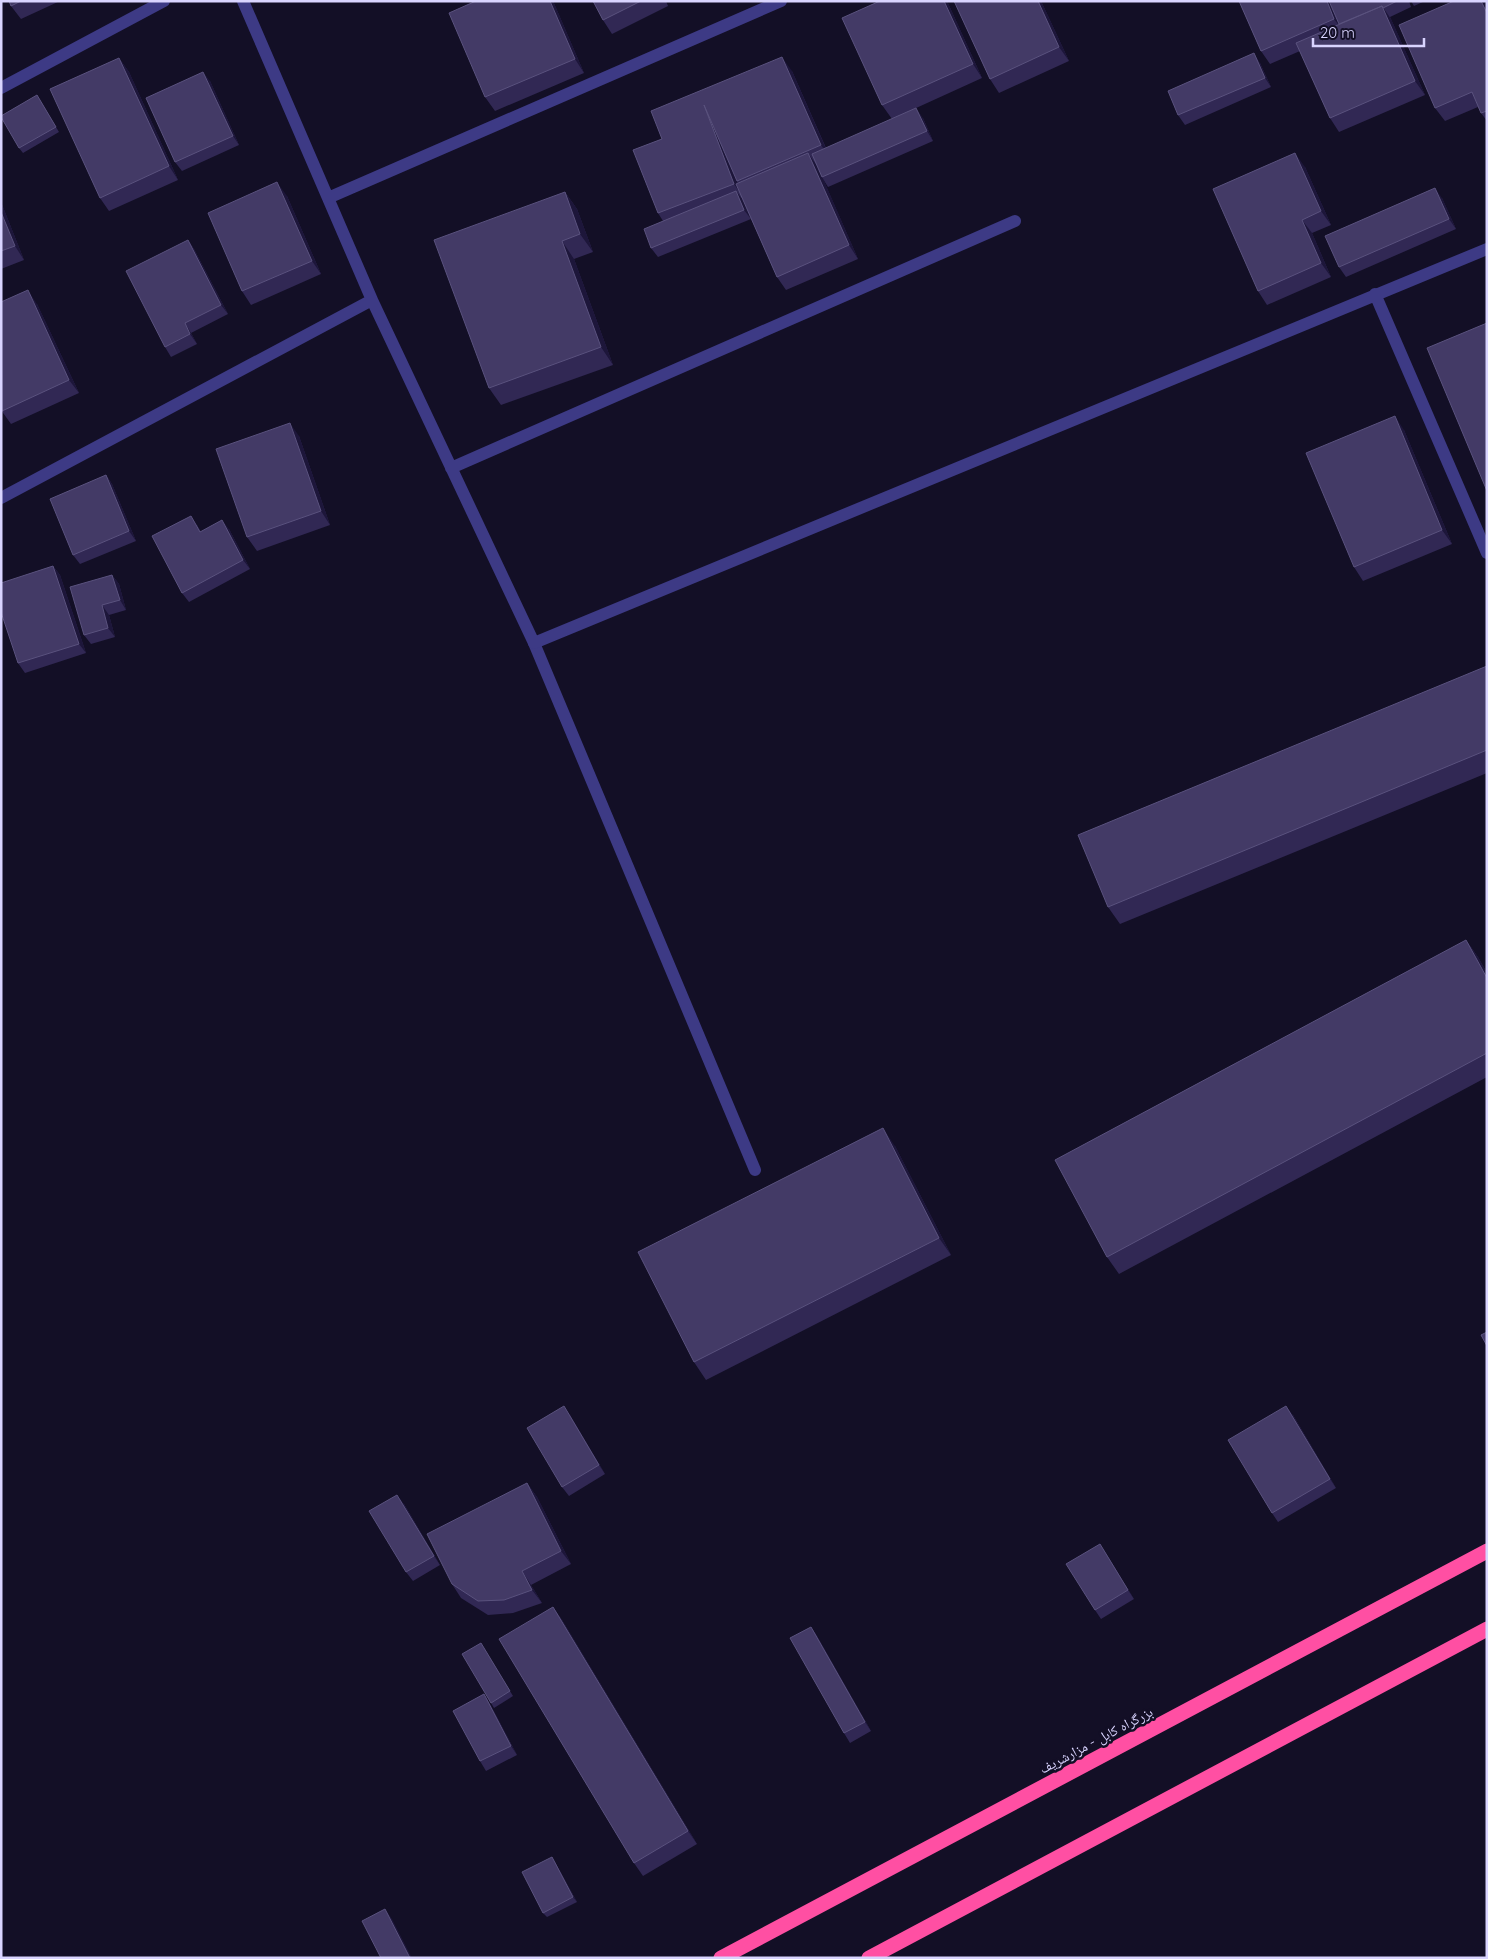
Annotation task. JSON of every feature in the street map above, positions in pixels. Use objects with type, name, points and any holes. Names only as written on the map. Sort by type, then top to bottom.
[{"type":"highway","name":"بزرگراه کابل - مزارشریف","points":[[721,1958],[1487,1551]]},
{"type":"highway","points":[[869,1958],[1487,1629]]},
{"type":"street","points":[[1,88],[164,1]]},
{"type":"street","points":[[243,1],[372,300],[534,643],[755,1170]]},
{"type":"street","points":[[328,198],[781,1]]},
{"type":"street","points":[[451,468],[1015,220]]},
{"type":"street","points":[[534,643],[1374,294],[1487,249]]},
{"type":"street","points":[[1374,294],[1487,553]]},
{"type":"street","points":[[1,498],[372,300]]},
{"type":"building","points":[[9,1],[21,1],[11,6]]},
{"type":"building","points":[[476,1],[550,1],[575,59],[485,97],[449,13]]},
{"type":"building","points":[[593,1],[641,1],[603,20]]},
{"type":"building","points":[[880,1],[944,1],[973,64],[882,105],[842,18]]},
{"type":"building","points":[[954,1],[1038,1],[1059,47],[990,79]]},
{"type":"building","points":[[1239,1],[1327,1],[1334,19],[1261,51]]},
{"type":"building","points":[[1329,1],[1397,1],[1339,24]]},
{"type":"building","points":[[1454,1],[1481,1],[1487,13],[1487,111],[1481,113],[1472,92],[1435,108],[1399,25]]},
{"type":"building","points":[[1382,6],[1415,81],[1330,118],[1296,43]]},
{"type":"building","points":[[1254,53],[1265,78],[1178,115],[1168,91]]},
{"type":"building","points":[[782,57],[821,145],[737,181],[704,105],[734,184],[658,213],[633,150],[662,139],[651,111]]},
{"type":"building","points":[[119,58],[169,166],[100,198],[50,89]]},
{"type":"building","points":[[203,72],[233,136],[175,162],[146,98]]},
{"type":"building","points":[[37,95],[56,127],[19,148],[1,116]]},
{"type":"building","points":[[916,108],[927,131],[822,177],[812,154]]},
{"type":"building","points":[[808,153],[849,245],[777,277],[736,184]]},
{"type":"building","points":[[1295,153],[1321,211],[1302,220],[1321,263],[1258,291],[1213,189]]},
{"type":"building","points":[[277,182],[312,261],[242,291],[208,213]]},
{"type":"building","points":[[1435,188],[1449,219],[1339,267],[1325,236]]},
{"type":"building","points":[[736,191],[744,210],[651,248],[644,229]]},
{"type":"building","points":[[565,192],[580,234],[562,241],[601,347],[489,388],[434,240]]},
{"type":"building","points":[[1,212],[15,246],[1,251]]},
{"type":"building","points":[[188,240],[221,305],[185,323],[190,334],[165,347],[126,271]]},
{"type":"building","points":[[28,290],[69,380],[2,411],[1,302]]},
{"type":"building","points":[[1487,323],[1487,491],[1427,348]]},
{"type":"building","points":[[1395,416],[1442,530],[1354,567],[1306,453]]},
{"type":"building","points":[[290,423],[321,511],[247,537],[216,449]]},
{"type":"building","points":[[106,475],[129,531],[73,555],[50,499]]},
{"type":"building","points":[[191,516],[200,532],[222,520],[243,560],[182,593],[152,536]]},
{"type":"building","points":[[53,566],[79,644],[18,663],[1,612],[1,583]]},
{"type":"building","points":[[112,575],[120,600],[102,605],[108,628],[84,635],[70,587]]},
{"type":"building","points":[[1487,666],[1487,750],[1108,907],[1078,835]]},
{"type":"building","points":[[1466,940],[1487,978],[1487,1053],[1107,1257],[1055,1160]]},
{"type":"building","points":[[883,1128],[939,1238],[694,1362],[638,1252]]},
{"type":"building","points":[[1487,1332],[1487,1346],[1481,1335]]},
{"type":"building","points":[[564,1406],[599,1465],[562,1487],[527,1428]]},
{"type":"building","points":[[1286,1406],[1330,1479],[1272,1513],[1228,1440]]},
{"type":"building","points":[[527,1483],[561,1551],[522,1571],[532,1590],[504,1600],[478,1601],[452,1584],[427,1534]]},
{"type":"building","points":[[397,1495],[434,1556],[406,1572],[369,1511]]},
{"type":"building","points":[[1100,1544],[1128,1590],[1095,1610],[1066,1564]]},
{"type":"building","points":[[553,1607],[688,1831],[634,1863],[499,1639]]},
{"type":"building","points":[[811,1627],[865,1722],[844,1733],[790,1638]]},
{"type":"building","points":[[481,1643],[510,1691],[491,1703],[462,1654]]},
{"type":"building","points":[[484,1694],[511,1746],[480,1761],[453,1711]]},
{"type":"building","points":[[552,1857],[573,1897],[543,1913],[522,1872]]},
{"type":"building","points":[[385,1909],[410,1958],[381,1958],[362,1921]]}]
